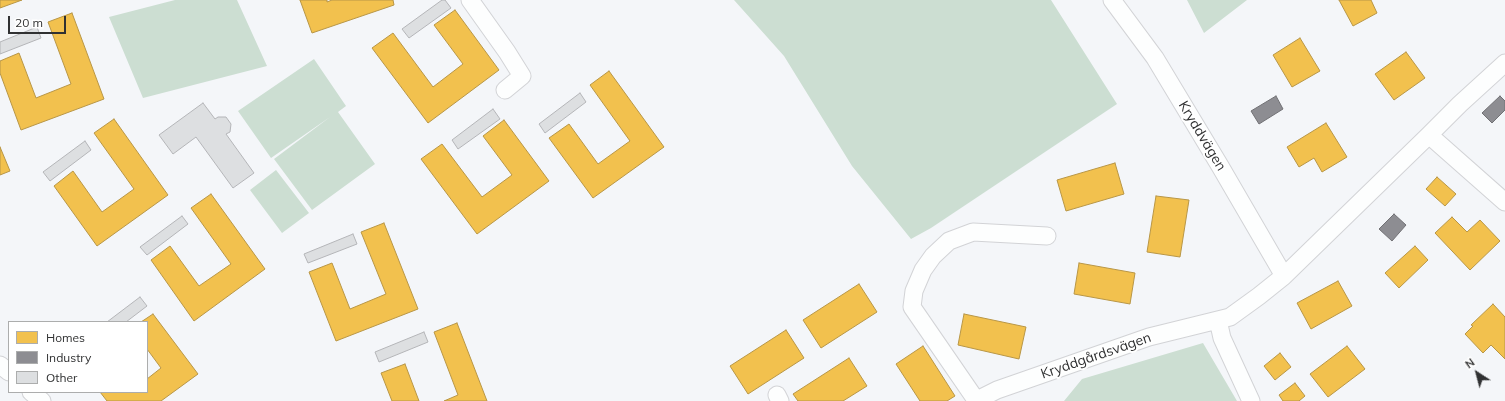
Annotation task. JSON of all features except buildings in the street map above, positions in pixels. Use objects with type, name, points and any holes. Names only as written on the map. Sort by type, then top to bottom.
[{"type":"street","points":[[470,0],[522,76],[505,90]]},
{"type":"street","name":"Kryddvägen","points":[[1112,0],[1155,58],[1284,276]]},
{"type":"street","points":[[1251,401],[1222,338],[1218,320],[1230,317],[1284,276],[1460,104],[1505,63]]},
{"type":"street","points":[[1429,135],[1505,202]]},
{"type":"street","name":"Kryddgårdsvägen","points":[[1047,236],[973,232],[949,241],[933,256],[923,270],[914,291],[912,306],[976,401],[998,390],[1149,337],[1218,320]]},
{"type":"street","points":[[0,365],[8,371]]},
{"type":"street","points":[[33,393],[42,401]]},
{"type":"green space","points":[[175,0],[237,0],[267,66],[143,98],[109,17]]},
{"type":"green space","points":[[734,0],[1051,0],[1117,104],[931,228],[911,239],[852,166],[784,56]]},
{"type":"green space","points":[[1187,0],[1247,0],[1204,33]]},
{"type":"green space","points":[[314,59],[346,106],[338,112],[375,164],[312,210],[274,159],[330,117],[271,158],[238,111]]},
{"type":"green space","points":[[276,170],[309,213],[282,233],[250,190]]},
{"type":"green space","points":[[1203,343],[1237,401],[1064,401],[1082,379]]}]
